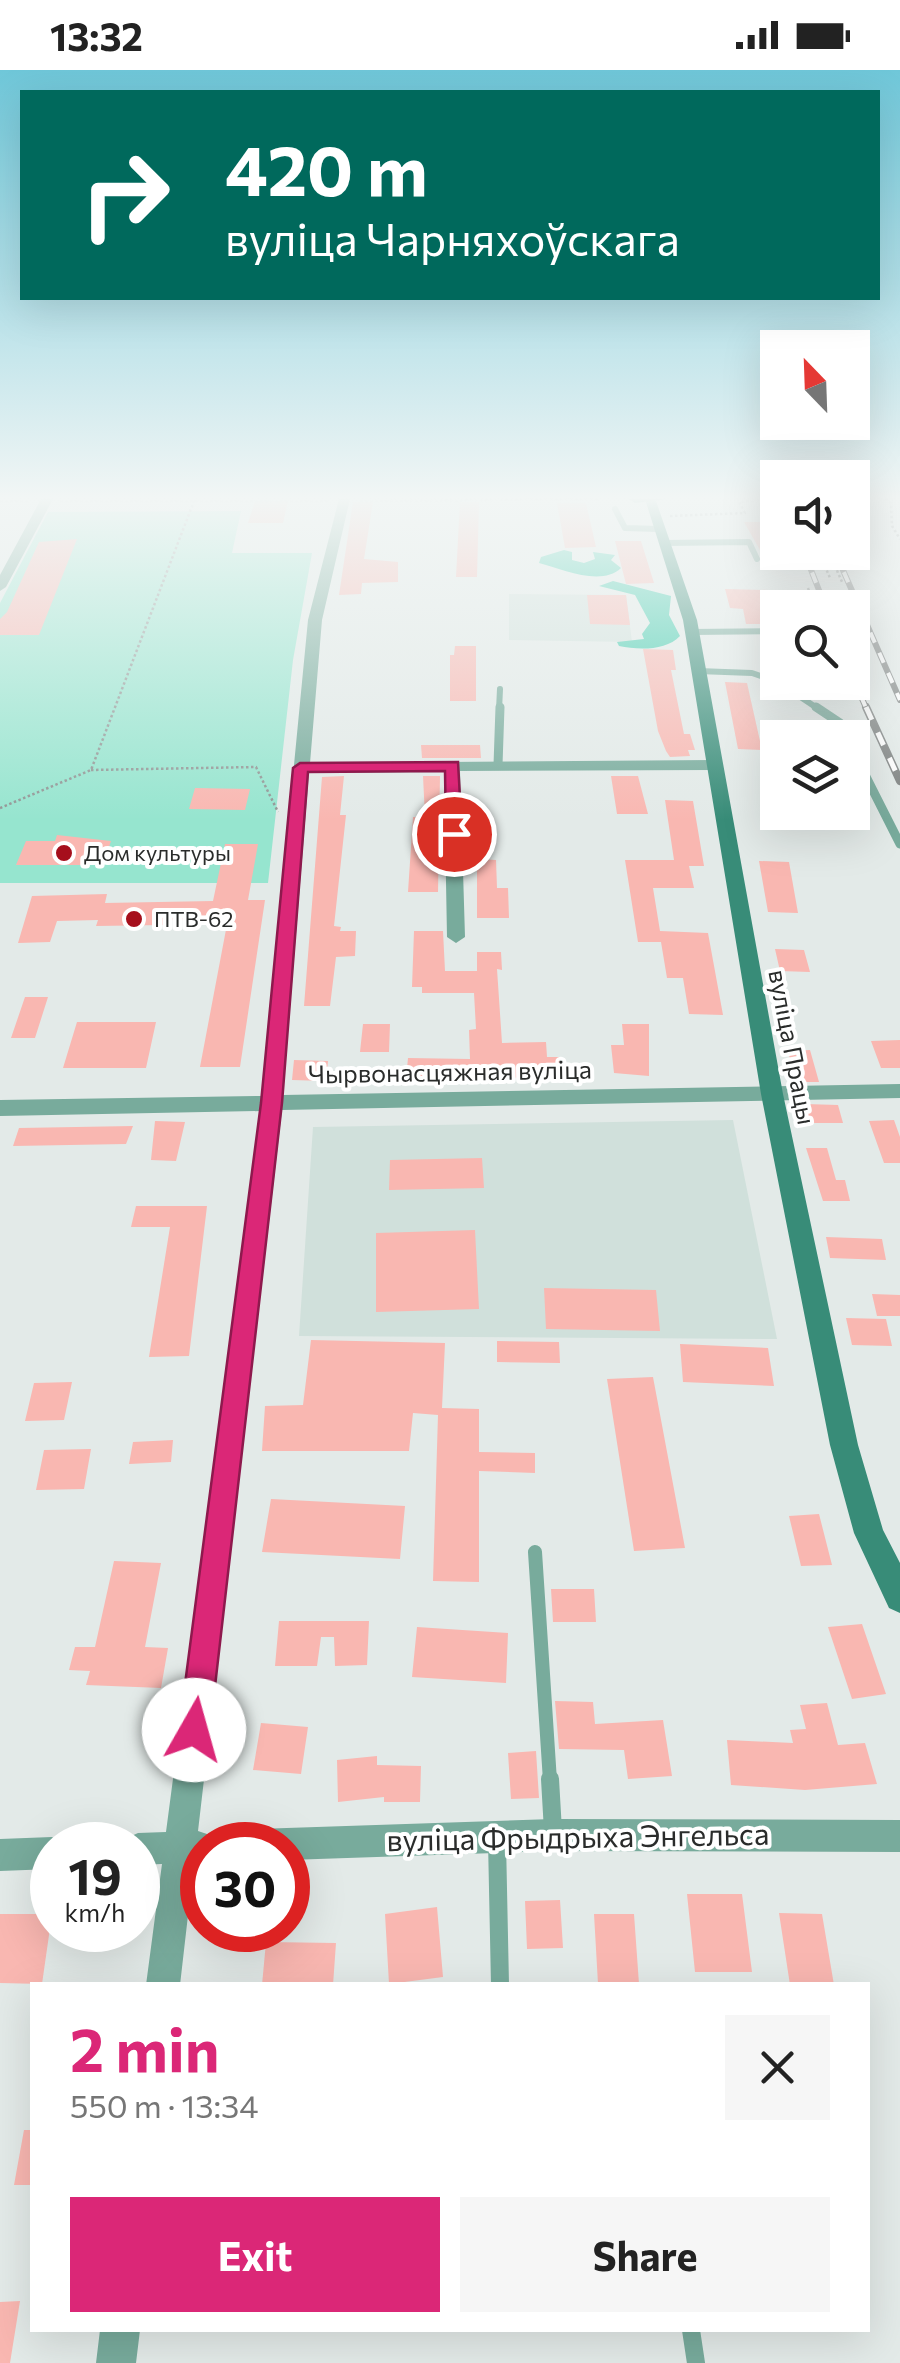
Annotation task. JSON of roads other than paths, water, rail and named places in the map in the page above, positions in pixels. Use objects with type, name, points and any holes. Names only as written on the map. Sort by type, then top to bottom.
[{"type":"main road","name":"вуліца Працы","points":[[684,606],[692,632],[772,1094],[844,1445],[869,1534],[900,1597]]},
{"type":"street","points":[[194,1822],[272,1103],[300,768],[318,606]]},
{"type":"street","points":[[300,768],[713,765]]},
{"type":"street","points":[[452,766],[456,937]]},
{"type":"street","name":"Чырвонасцяжная вуліца","points":[[0,1108],[900,1091]]},
{"type":"street","name":"вуліца Фрыдрыха Энгельса","points":[[310,1843],[553,1835],[900,1836]]},
{"type":"street","points":[[0,1855],[30,1854]]},
{"type":"street","points":[[164,1982],[180,1901]]},
{"type":"street","points":[[116,2363],[120,2332]]},
{"type":"lane","points":[[692,632],[760,631]]},
{"type":"lane","points":[[698,671],[760,675]]},
{"type":"lane","points":[[498,765],[500,690]]},
{"type":"lane","points":[[805,700],[834,720]]},
{"type":"lane","points":[[870,785],[900,844]]},
{"type":"lane","points":[[535,1552],[553,1835]]},
{"type":"lane","points":[[497,1837],[500,1982]]},
{"type":"lane","points":[[691,2332],[696,2363]]},
{"type":"railway","points":[[859,606],[900,700]]},
{"type":"railway","points":[[863,700],[867,710]]},
{"type":"railway","points":[[866,707],[900,781]]},
{"type":"place","name":"Дом культуры","points":[[64,853]]},
{"type":"place","name":"ПТВ-62","points":[[134,919]]}]
